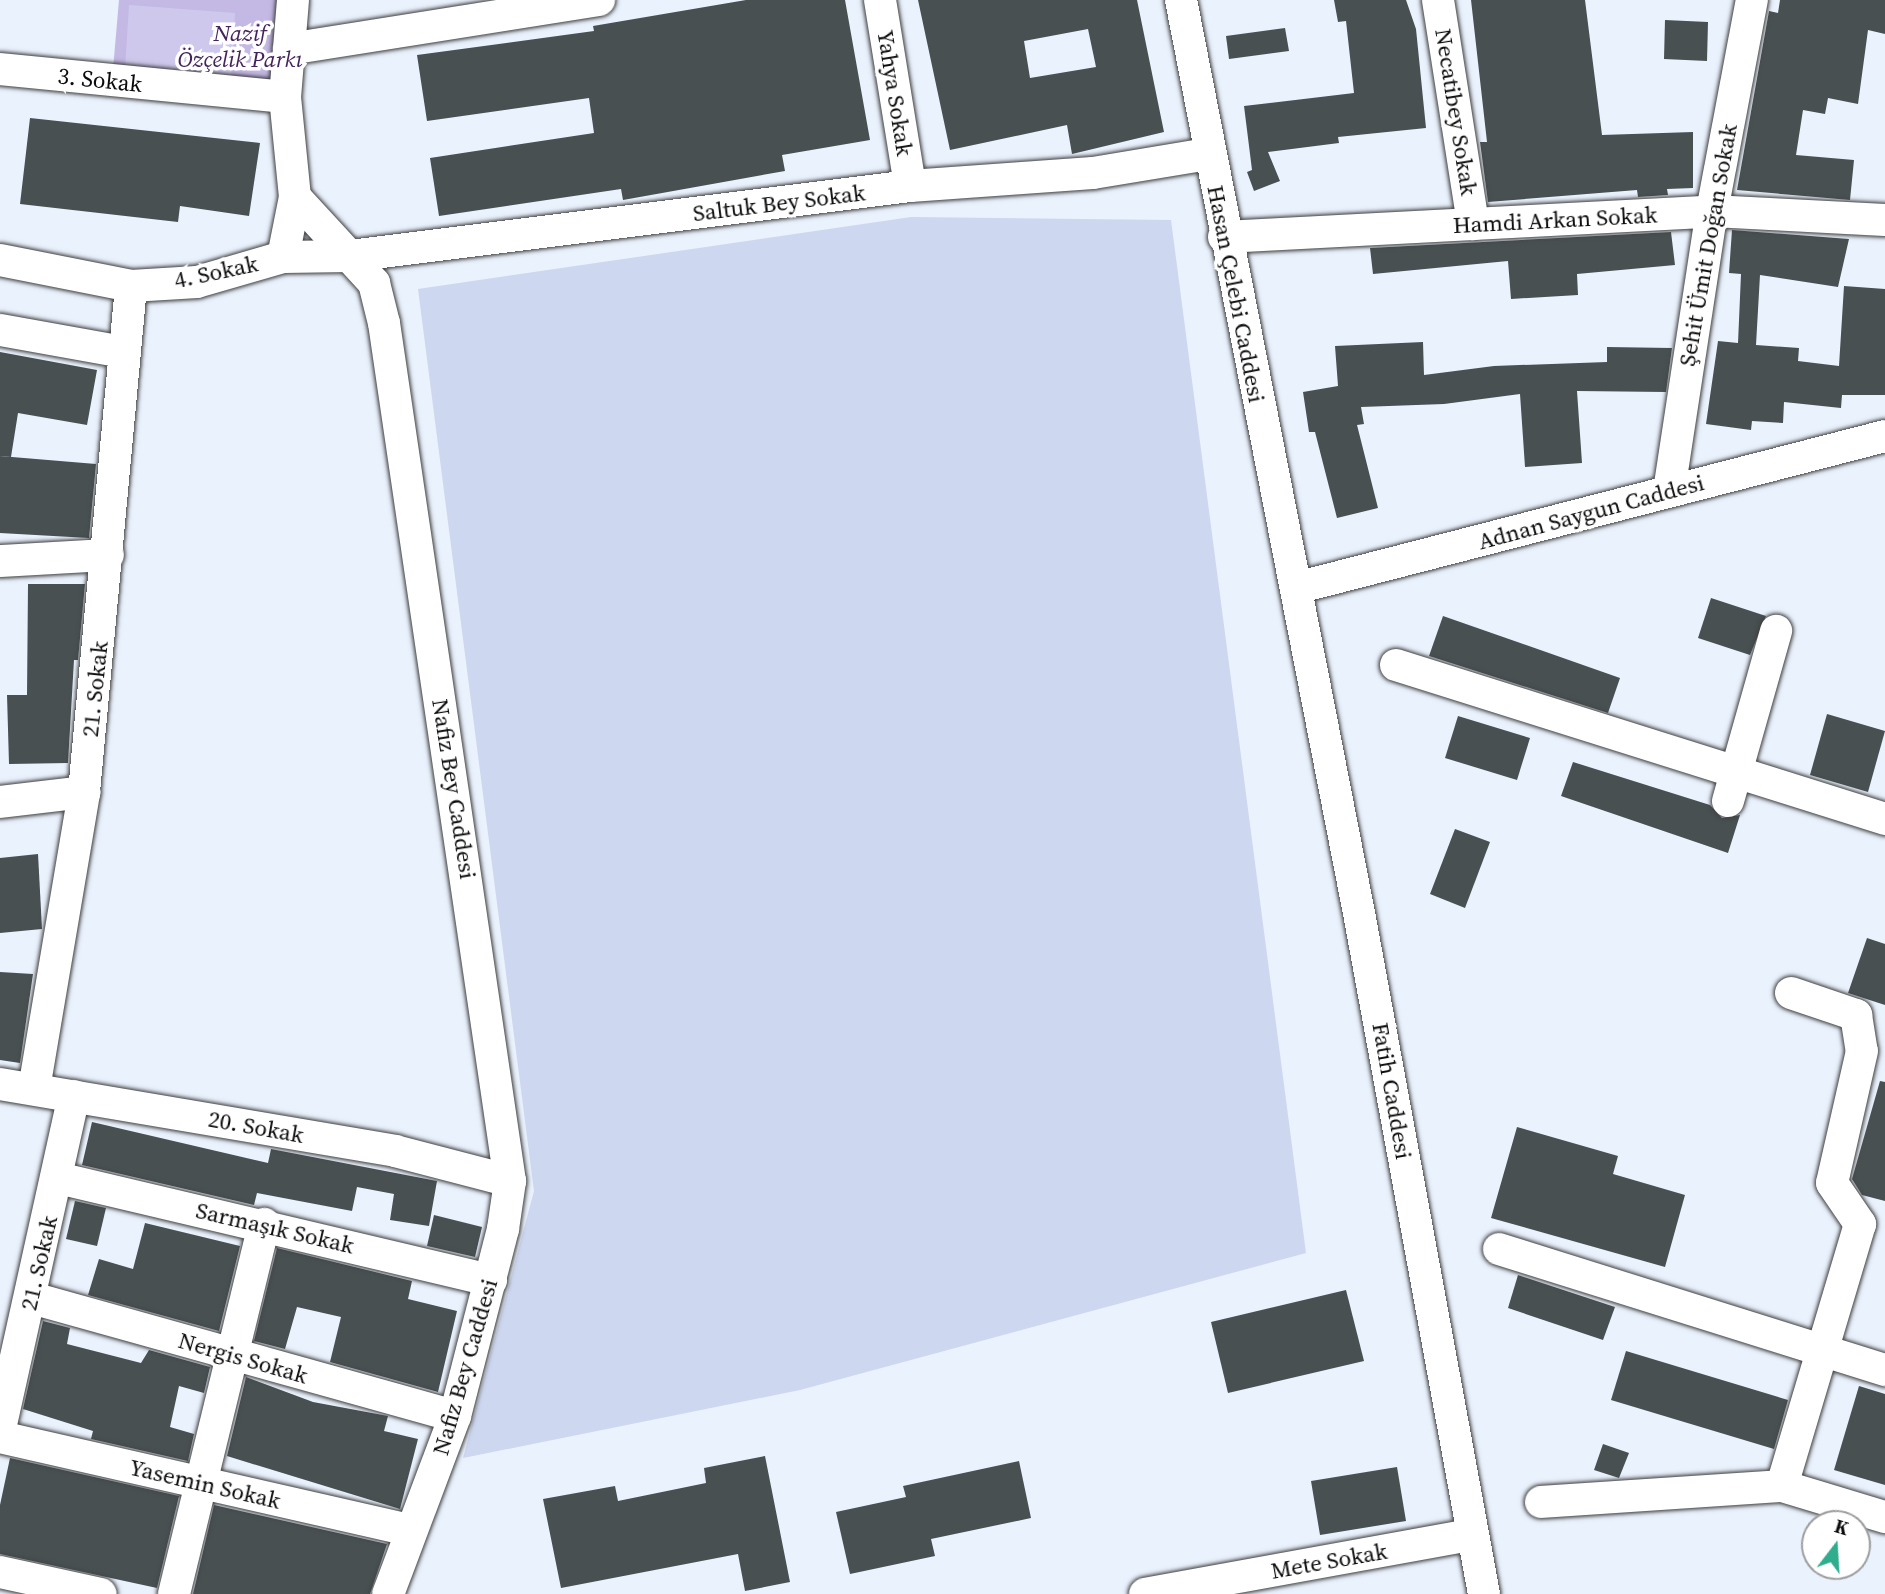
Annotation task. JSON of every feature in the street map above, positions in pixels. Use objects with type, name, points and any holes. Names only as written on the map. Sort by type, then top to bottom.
[{"type":"street","points":[[283,257],[295,197],[285,97],[293,0]]},
{"type":"street","points":[[289,49],[599,0]]},
{"type":"street","name":"Yahya Sokak","points":[[880,0],[910,186]]},
{"type":"street","name":"Hasan Çelebi Caddesi","points":[[1181,0],[1224,237],[1296,588]]},
{"type":"street","name":"Necatibey Sokak","points":[[1438,0],[1473,224]]},
{"type":"street","name":"Şehit Ümit Doğan Sokak","points":[[1669,491],[1712,211],[1752,0]]},
{"type":"street","name":"3. Sokak","points":[[0,69],[285,97]]},
{"type":"street","name":"Saltuk Bey Sokak","points":[[350,256],[910,186],[1093,173],[1208,154]]},
{"type":"street","name":"Nafiz Bey Caddesi","points":[[295,197],[374,283],[384,323],[510,1181],[491,1280],[455,1416],[388,1594]]},
{"type":"street","name":"Hamdi Arkan Sokak","points":[[1224,237],[1712,211],[1885,220]]},
{"type":"street","name":"4. Sokak","points":[[0,260],[131,286],[197,282],[283,257],[350,256]]},
{"type":"street","name":"21. Sokak","points":[[34,1089],[84,792],[131,286]]},
{"type":"street","points":[[0,330],[124,352]]},
{"type":"street","name":"Adnan Saygun Caddesi","points":[[1296,588],[1885,436]]},
{"type":"street","points":[[0,561],[108,555]]},
{"type":"street","name":"Fatih Caddesi","points":[[1296,588],[1484,1594]]},
{"type":"street","points":[[1732,788],[1776,631]]},
{"type":"street","points":[[1396,665],[1732,788],[1885,819]]},
{"type":"street","points":[[0,802],[84,792]]},
{"type":"street","points":[[1782,1486],[1825,1352],[1860,1224],[1832,1183],[1862,1051],[1856,1015],[1791,993]]},
{"type":"street","name":"20. Sokak","points":[[0,1084],[395,1151],[510,1181]]},
{"type":"street","name":"21. Sokak","points":[[0,1429],[32,1298],[74,1096]]},
{"type":"street","name":"Sarmaşık Sokak","points":[[58,1178],[264,1224],[491,1280]]},
{"type":"street","points":[[174,1594],[264,1224]]},
{"type":"street","points":[[1499,1249],[1885,1370]]},
{"type":"street","name":"Nergis Sokak","points":[[32,1298],[455,1416]]},
{"type":"street","name":"Yasemin Sokak","points":[[0,1437],[411,1530]]},
{"type":"street","points":[[1541,1502],[1782,1486],[1885,1517]]},
{"type":"street","name":"Mete Sokak","points":[[1145,1594],[1215,1588],[1471,1535]]},
{"type":"street","points":[[0,1572],[101,1594]]},
{"type":"shaded area","points":[[129,5],[235,13],[231,78],[125,70]]},
{"type":"shaded area","points":[[911,217],[1171,220],[1306,1253],[800,1390],[463,1458],[534,1191],[418,289]]},
{"type":"green space","name":"Nazif Özçelik Parkı","points":[[119,0],[293,0],[285,97],[112,81]]},
{"type":"building","points":[[746,0],[845,0],[870,140],[782,155],[785,171],[623,200],[621,189],[439,216],[430,158],[594,133],[589,98],[427,121],[417,55],[594,31],[593,26]]},
{"type":"building","points":[[918,0],[1137,0],[1164,132],[1072,154],[1067,125],[950,150]],"holes":[[[1088,29],[1096,67],[1030,78],[1024,41]]]},
{"type":"building","points":[[1334,0],[1406,0],[1416,29],[1426,128],[1338,137],[1339,143],[1268,152],[1280,181],[1254,191],[1247,172],[1252,170],[1244,106],[1354,93],[1346,21],[1338,22]]},
{"type":"building","points":[[1471,0],[1585,0],[1602,135],[1693,132],[1693,188],[1667,189],[1668,195],[1638,197],[1637,190],[1488,202],[1480,142],[1487,142]]},
{"type":"building","points":[[1780,0],[1885,0],[1885,34],[1868,30],[1858,104],[1828,98],[1825,114],[1803,110],[1796,155],[1854,160],[1850,200],[1737,190],[1769,11],[1778,13]]},
{"type":"building","points":[[1665,20],[1708,22],[1707,61],[1664,59]]},
{"type":"building","points":[[1285,28],[1289,51],[1229,59],[1226,36]]},
{"type":"building","points":[[30,118],[260,143],[249,216],[180,206],[178,222],[20,204]]},
{"type":"building","points":[[1732,230],[1849,239],[1838,287],[1760,275],[1756,345],[1799,348],[1798,361],[1839,366],[1844,286],[1885,289],[1885,395],[1842,395],[1841,408],[1784,402],[1783,423],[1752,421],[1751,430],[1706,424],[1718,341],[1738,343],[1741,274],[1729,273]]},
{"type":"building","points":[[1671,232],[1675,265],[1577,274],[1578,295],[1511,299],[1508,261],[1373,274],[1370,248]]},
{"type":"building","points":[[1423,342],[1424,375],[1494,366],[1607,362],[1607,347],[1672,348],[1666,392],[1577,391],[1582,463],[1525,467],[1520,394],[1444,404],[1361,407],[1364,424],[1357,425],[1378,508],[1337,518],[1315,432],[1309,432],[1303,392],[1338,386],[1335,346]]},
{"type":"building","points":[[0,352],[97,370],[87,425],[18,413],[11,457],[0,456]]},
{"type":"building","points":[[0,456],[96,464],[89,538],[0,533]]},
{"type":"building","points":[[28,584],[85,584],[78,660],[74,660],[68,763],[9,764],[7,695],[27,695]]},
{"type":"building","points":[[1711,598],[1766,616],[1750,655],[1698,638]]},
{"type":"building","points":[[1443,616],[1620,678],[1608,713],[1429,656]]},
{"type":"building","points":[[1827,714],[1885,731],[1868,792],[1810,775]]},
{"type":"building","points":[[1458,716],[1530,738],[1517,780],[1445,758]]},
{"type":"building","points":[[1573,762],[1710,805],[1722,818],[1740,815],[1728,853],[1561,796]]},
{"type":"building","points":[[1455,829],[1490,842],[1465,908],[1430,894]]},
{"type":"building","points":[[38,854],[42,929],[0,933],[0,858]]},
{"type":"building","points":[[1867,938],[1885,944],[1885,1005],[1848,993]]},
{"type":"building","points":[[0,972],[33,974],[20,1063],[0,1060]]},
{"type":"building","points":[[1880,1081],[1885,1082],[1885,1201],[1862,1195],[1852,1179]]},
{"type":"building","points":[[92,1122],[268,1163],[271,1149],[437,1181],[429,1226],[390,1220],[394,1194],[357,1187],[352,1211],[257,1193],[254,1205],[82,1165]]},
{"type":"building","points":[[1517,1127],[1618,1156],[1613,1174],[1685,1195],[1665,1267],[1491,1218]]},
{"type":"building","points":[[75,1201],[106,1208],[97,1246],[66,1239]]},
{"type":"building","points":[[434,1215],[482,1227],[475,1257],[427,1246]]},
{"type":"building","points":[[145,1223],[240,1246],[219,1331],[88,1295],[99,1259],[133,1269]]},
{"type":"building","points":[[277,1248],[412,1281],[408,1299],[457,1311],[438,1392],[330,1362],[341,1317],[297,1307],[285,1349],[254,1341]]},
{"type":"building","points":[[1518,1275],[1615,1307],[1603,1340],[1508,1308]]},
{"type":"building","points":[[1346,1290],[1364,1361],[1228,1393],[1211,1322]]},
{"type":"building","points":[[43,1321],[70,1328],[67,1344],[141,1363],[149,1350],[210,1367],[204,1393],[179,1386],[170,1427],[194,1434],[188,1461],[91,1439],[93,1431],[23,1409]]},
{"type":"building","points":[[1626,1351],[1788,1400],[1774,1449],[1611,1400]]},
{"type":"building","points":[[246,1377],[313,1402],[388,1416],[384,1431],[418,1439],[400,1509],[227,1456]]},
{"type":"building","points":[[1859,1386],[1885,1394],[1885,1485],[1834,1470]]},
{"type":"building","points":[[1603,1444],[1629,1453],[1619,1478],[1594,1470]]},
{"type":"building","points":[[765,1456],[790,1582],[745,1591],[738,1554],[561,1588],[543,1499],[615,1486],[618,1501],[706,1483],[704,1468]]},
{"type":"building","points":[[10,1458],[179,1496],[157,1588],[0,1554],[0,1505]]},
{"type":"building","points":[[1019,1461],[1031,1518],[931,1539],[935,1556],[850,1574],[836,1512],[906,1497],[903,1486]]},
{"type":"building","points":[[1397,1467],[1406,1521],[1320,1535],[1311,1481]]},
{"type":"building","points":[[214,1505],[387,1544],[370,1594],[193,1594]]}]
